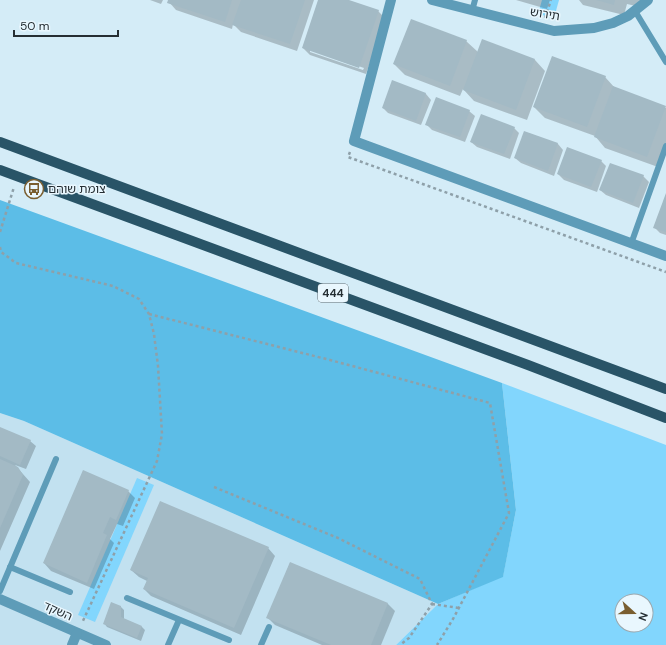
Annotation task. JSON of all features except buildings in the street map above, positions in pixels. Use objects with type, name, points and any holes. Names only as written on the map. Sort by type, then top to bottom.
[{"type":"main road","name":"444","points":[[0,142],[666,389]]},
{"type":"main road","name":"444","points":[[0,170],[528,365],[666,418]]},
{"type":"street","points":[[391,0],[354,141],[666,256]]},
{"type":"street","name":"תירוש","points":[[432,0],[554,30],[594,28],[613,23],[635,11],[648,0]]},
{"type":"street","name":"השקד","points":[[0,599],[106,645]]},
{"type":"street","points":[[72,645],[77,633]]},
{"type":"lane","points":[[472,11],[475,0]]},
{"type":"lane","points":[[635,11],[666,62]]},
{"type":"lane","points":[[631,244],[666,146]]},
{"type":"lane","points":[[0,591],[56,459]]},
{"type":"lane","points":[[10,567],[70,592]]},
{"type":"lane","points":[[127,598],[229,640]]},
{"type":"lane","points":[[168,645],[179,620]]},
{"type":"lane","points":[[261,645],[269,627]]},
{"type":"path","points":[[542,28],[551,0]]},
{"type":"path","points":[[348,157],[666,272]]},
{"type":"path","points":[[0,232],[17,177]]},
{"type":"path","points":[[0,247],[1,252],[16,263],[113,286],[139,299],[149,314],[154,334],[162,404],[162,434],[157,461],[77,633]]},
{"type":"path","points":[[149,314],[330,360],[490,403],[509,513],[459,608],[437,645]]},
{"type":"path","points":[[214,487],[338,538],[420,579],[432,604]]},
{"type":"path","points":[[432,604],[459,608]]},
{"type":"path","points":[[400,645],[409,638],[432,604]]},
{"type":"shaded area","points":[[542,0],[559,0],[554,18],[538,14]]},
{"type":"shaded area","points":[[0,200],[502,383],[516,510],[503,577],[438,604],[24,421],[0,413]]},
{"type":"shaded area","points":[[502,383],[666,445],[666,645],[396,645],[438,604],[503,576],[516,510]]},
{"type":"shaded area","points":[[0,413],[24,421],[438,604],[396,645],[0,645]]},
{"type":"shaded area","points":[[137,478],[154,485],[95,622],[78,615]]},
{"type":"place","name":"צומת שוהם","points":[[34,189]]}]
